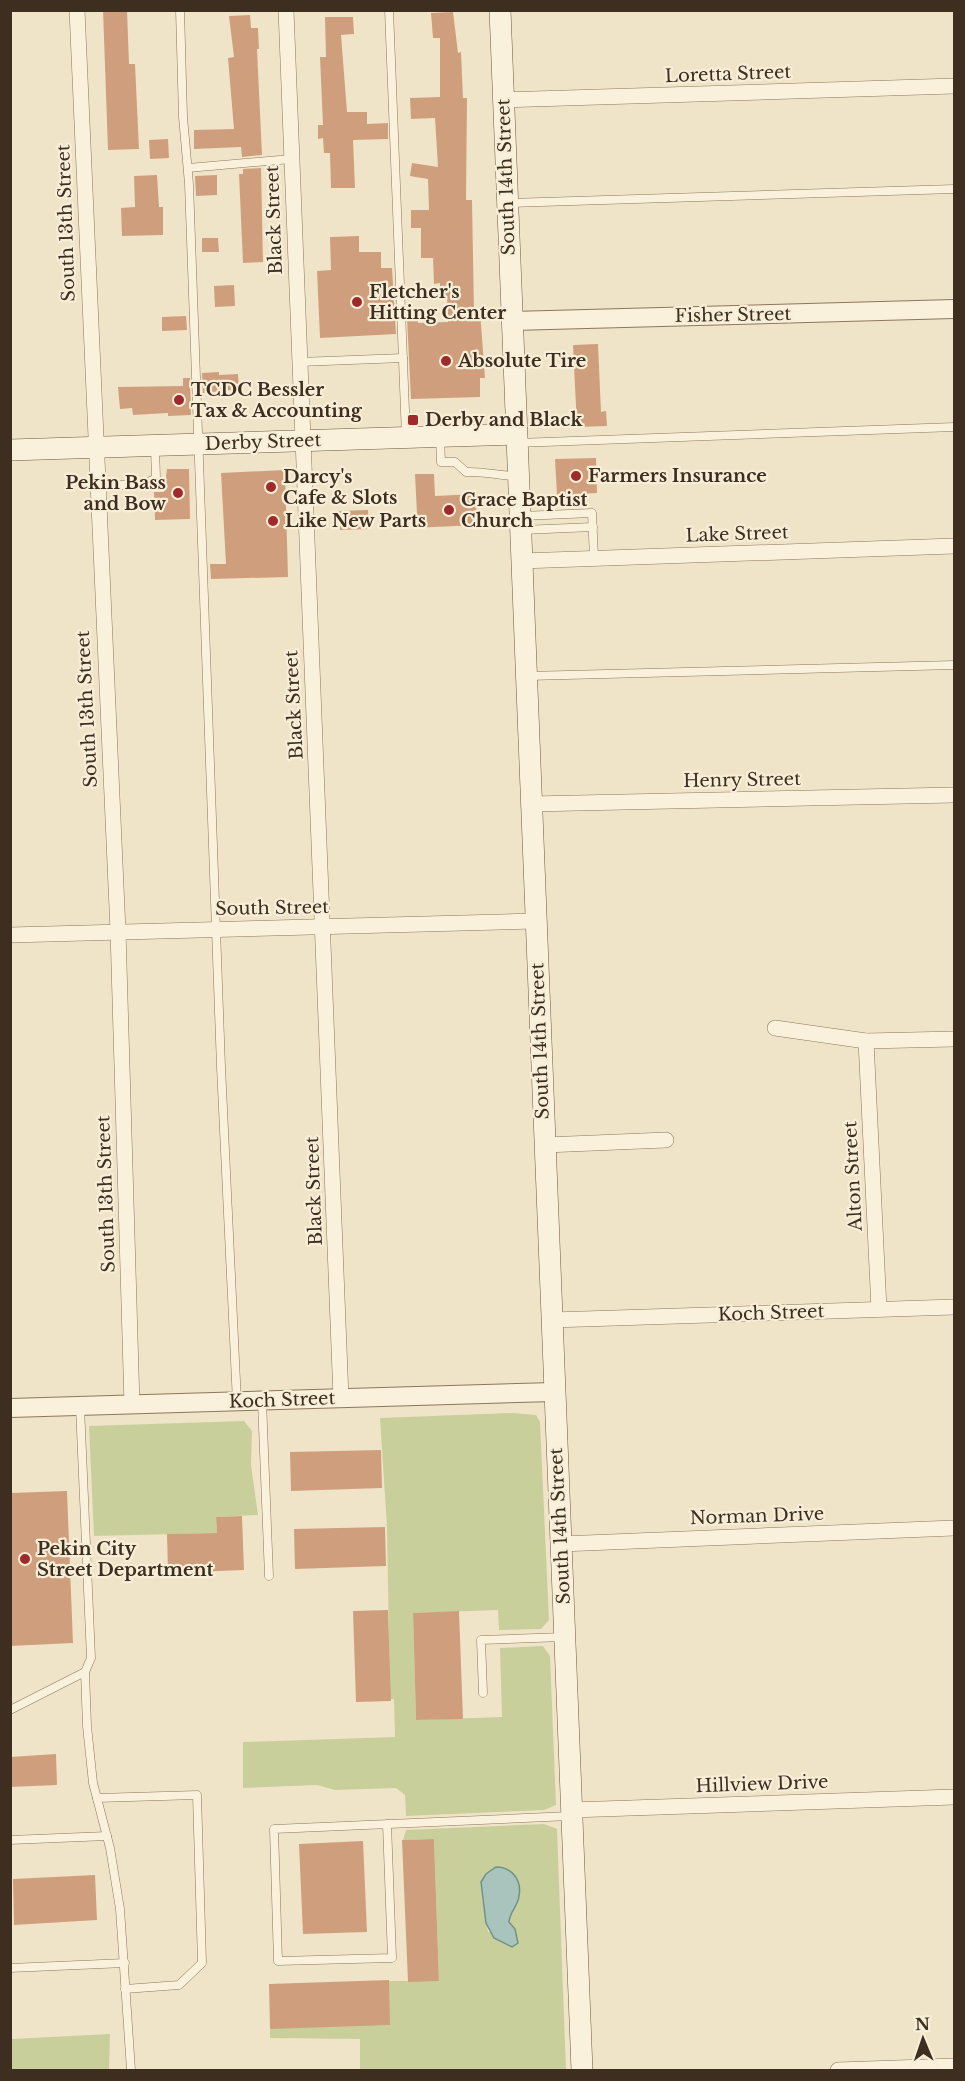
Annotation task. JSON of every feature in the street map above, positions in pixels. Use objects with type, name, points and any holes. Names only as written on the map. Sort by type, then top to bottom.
[{"type":"main road","name":"South 14th Street","points":[[500,10],[515,438],[582,2070]]},
{"type":"main road","name":"Derby Street","points":[[10,450],[440,437],[515,438]]},
{"type":"street","name":"South 13th Street","points":[[76,10],[94,448],[118,931],[132,1405]]},
{"type":"street","name":"Black Street","points":[[286,10],[301,441],[324,926],[341,1398]]},
{"type":"street","name":"Loretta Street","points":[[503,100],[954,86]]},
{"type":"street","name":"Fisher Street","points":[[512,321],[954,309]]},
{"type":"street","name":"Lake Street","points":[[521,561],[954,546]]},
{"type":"street","name":"Henry Street","points":[[531,804],[954,795]]},
{"type":"street","name":"South Street","points":[[10,935],[535,921]]},
{"type":"street","points":[[775,1028],[866,1041],[954,1040]]},
{"type":"street","name":"Alton Street","points":[[866,1041],[879,1309]]},
{"type":"street","points":[[545,1145],[666,1140]]},
{"type":"street","name":"Koch Street","points":[[552,1320],[954,1307]]},
{"type":"street","name":"Koch Street","points":[[10,1408],[554,1392]]},
{"type":"street","name":"Norman Drive","points":[[561,1544],[954,1527]]},
{"type":"street","name":"Hillview Drive","points":[[571,1813],[954,1797]]},
{"type":"street","points":[[838,2070],[954,2066]]},
{"type":"lane","points":[[180,10],[237,1402]]},
{"type":"lane","points":[[389,10],[406,438]]},
{"type":"lane","points":[[188,168],[291,159]]},
{"type":"lane","points":[[507,203],[954,189]]},
{"type":"lane","points":[[298,362],[403,358]]},
{"type":"lane","points":[[515,438],[954,427]]},
{"type":"lane","points":[[440,437],[441,462],[454,462],[466,472],[487,471],[497,476],[518,476]]},
{"type":"lane","points":[[96,486],[145,484],[156,478],[155,446]]},
{"type":"lane","points":[[520,523],[592,513],[594,558]]},
{"type":"lane","points":[[520,523],[593,527]]},
{"type":"lane","points":[[526,676],[954,665]]},
{"type":"lane","points":[[262,1401],[269,1576]]},
{"type":"lane","points":[[80,1407],[90,1658],[85,1672],[87,1726],[98,1798],[120,1909],[131,2070]]},
{"type":"lane","points":[[483,1693],[481,1640],[565,1637]]},
{"type":"lane","points":[[10,1710],[85,1672]]},
{"type":"lane","points":[[98,1798],[197,1795],[202,1963],[179,1985],[125,1989]]},
{"type":"lane","points":[[387,1824],[392,1958],[278,1961],[274,1829],[571,1813]]},
{"type":"lane","points":[[10,1840],[107,1836]]},
{"type":"lane","points":[[10,1968],[124,1963]]},
{"type":"green space","points":[[513,1413],[536,1415],[540,1422],[549,1620],[541,1629],[499,1630],[498,1610],[413,1613],[416,1720],[502,1717],[500,1648],[543,1646],[550,1656],[556,1805],[544,1810],[406,1816],[405,1795],[396,1788],[335,1790],[317,1785],[243,1788],[243,1742],[395,1737],[394,1699],[390,1699],[387,1527],[380,1418]]},
{"type":"green space","points":[[244,1421],[252,1431],[251,1465],[258,1515],[216,1517],[217,1533],[94,1536],[89,1426]]},
{"type":"green space","points":[[544,1824],[557,1829],[566,2070],[360,2070],[360,2039],[270,2038],[270,2029],[389,1981],[439,1981],[434,1839],[403,1840],[406,1830]],"holes":[[[482,1897],[515,1906],[510,1912],[509,1922],[515,1929],[488,1932]]]},
{"type":"green space","points":[[110,2034],[109,2070],[11,2070],[11,2039]]},
{"type":"water","points":[[496,1867],[511,1872],[520,1890],[509,1922],[515,1929],[518,1943],[512,1947],[494,1938],[486,1923],[481,1882],[486,1874]]},
{"type":"building","points":[[103,10],[127,10],[129,64],[135,64],[139,149],[108,150]]},
{"type":"building","points":[[453,12],[458,53],[461,52],[463,98],[467,98],[466,200],[472,200],[474,312],[480,311],[485,378],[480,378],[480,397],[411,399],[407,318],[418,317],[418,323],[448,322],[447,296],[440,296],[440,283],[434,284],[433,258],[421,258],[421,228],[411,228],[411,210],[429,210],[428,179],[410,176],[412,163],[438,167],[435,118],[411,119],[410,98],[440,97],[440,38],[433,38],[431,13]]},
{"type":"building","points":[[250,15],[251,28],[258,28],[262,155],[242,157],[241,147],[194,149],[194,130],[234,129],[228,58],[234,57],[229,16]]},
{"type":"building","points":[[325,17],[353,17],[354,34],[341,35],[347,112],[367,112],[367,124],[388,123],[388,139],[353,140],[355,188],[331,188],[330,153],[324,153],[323,138],[318,139],[318,125],[323,125],[320,57],[326,57]]},
{"type":"building","points":[[168,139],[169,158],[150,159],[149,140]]},
{"type":"building","points":[[261,168],[263,262],[243,263],[239,174],[243,174],[243,169]]},
{"type":"building","points":[[157,175],[159,207],[163,207],[163,235],[122,236],[121,208],[135,207],[134,176]]},
{"type":"building","points":[[217,175],[217,195],[196,196],[195,176]]},
{"type":"building","points":[[359,236],[359,252],[381,252],[381,268],[392,268],[396,334],[320,338],[317,271],[331,270],[330,237]]},
{"type":"building","points":[[202,238],[218,238],[219,252],[202,252]]},
{"type":"building","points":[[234,285],[235,306],[215,307],[214,286]]},
{"type":"building","points":[[186,316],[187,330],[162,331],[162,317]]},
{"type":"building","points":[[598,344],[601,412],[606,411],[607,426],[577,427],[573,345]]},
{"type":"building","points":[[219,372],[219,375],[238,374],[239,389],[203,393],[202,373]]},
{"type":"building","points":[[183,378],[190,378],[191,415],[168,416],[168,413],[133,415],[132,408],[120,409],[118,387],[183,386]]},
{"type":"building","points":[[596,458],[597,493],[557,495],[555,459]]},
{"type":"building","points":[[167,469],[189,469],[190,519],[155,520],[154,492],[164,492]]},
{"type":"building","points":[[285,470],[288,577],[211,579],[210,564],[226,564],[221,473]]},
{"type":"building","points":[[415,474],[434,474],[435,496],[476,494],[477,525],[413,528],[412,515],[417,514]]},
{"type":"building","points":[[368,510],[369,529],[340,530],[339,511]]},
{"type":"building","points":[[381,1450],[382,1488],[291,1491],[290,1452]]},
{"type":"building","points":[[67,1491],[73,1643],[10,1646],[10,1493]]},
{"type":"building","points":[[242,1516],[244,1570],[168,1573],[167,1534],[217,1533],[216,1517]]},
{"type":"building","points":[[385,1527],[386,1566],[295,1569],[294,1529]]},
{"type":"building","points":[[388,1610],[391,1701],[356,1702],[353,1611]]},
{"type":"building","points":[[459,1611],[463,1719],[416,1720],[413,1613]]},
{"type":"building","points":[[56,1754],[57,1785],[10,1787],[10,1757]]},
{"type":"building","points":[[434,1839],[439,1981],[408,1982],[402,1840]]},
{"type":"building","points":[[363,1841],[367,1932],[303,1934],[299,1844]]},
{"type":"building","points":[[95,1875],[97,1920],[14,1925],[13,1879]]},
{"type":"building","points":[[389,1980],[390,2025],[270,2029],[269,1984]]},
{"type":"place","name":"Fletcher's Hitting Center","points":[[357,302]]},
{"type":"place","name":"Absolute Tire","points":[[446,361]]},
{"type":"place","name":"TCDC Bessler Tax & Accounting","points":[[179,400]]},
{"type":"place","name":"Derby and Black","points":[[413,420]]},
{"type":"place","name":"Farmers Insurance","points":[[576,476]]},
{"type":"place","name":"Darcy's Cafe & Slots","points":[[271,487]]},
{"type":"place","name":"Pekin Bass and Bow","points":[[178,493]]},
{"type":"place","name":"Grace Baptist Church","points":[[449,510]]},
{"type":"place","name":"Like New Parts","points":[[273,521]]},
{"type":"place","name":"Pekin City Street Department","points":[[25,1559]]}]
